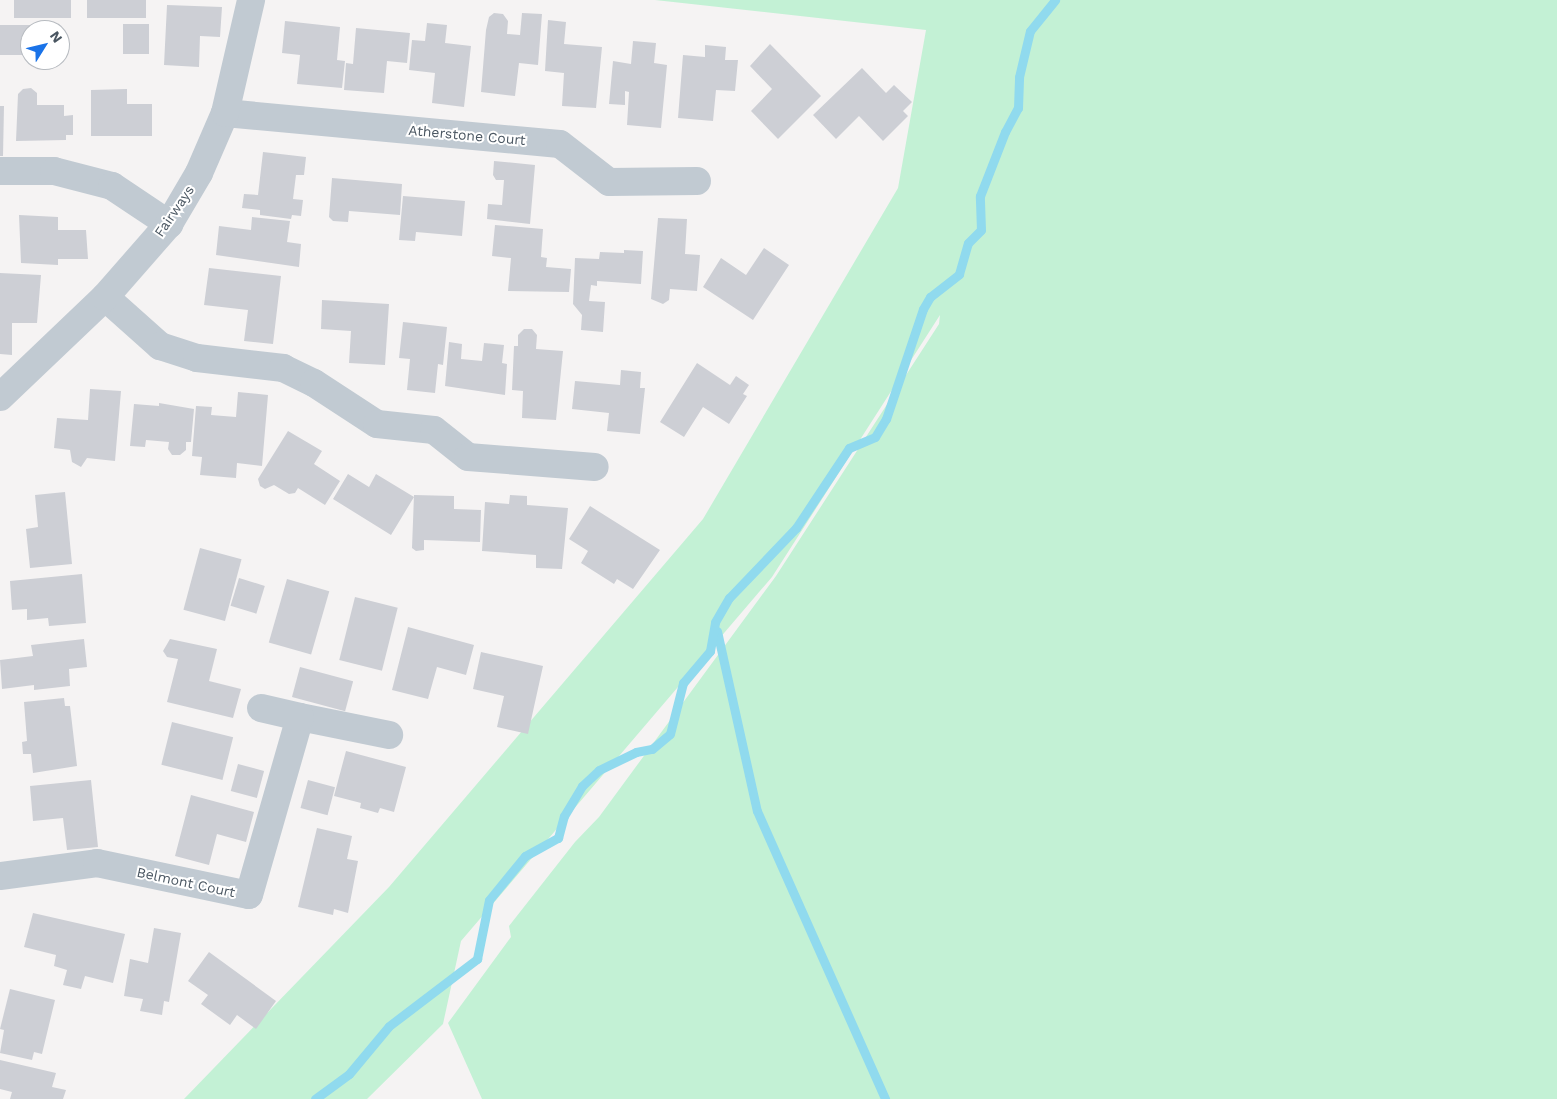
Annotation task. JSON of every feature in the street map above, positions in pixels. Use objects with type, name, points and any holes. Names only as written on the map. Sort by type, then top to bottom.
[{"type":"street","name":"Fairways","points":[[0,397],[105,297],[169,224],[199,173],[224,113],[251,0]]},
{"type":"street","name":"Atherstone Court","points":[[224,113],[560,144],[609,182],[697,181]]},
{"type":"street","points":[[0,171],[54,171],[112,186],[169,224]]},
{"type":"street","points":[[105,297],[160,346],[197,358],[283,368],[314,383],[377,424],[434,430],[468,457],[595,467]]},
{"type":"street","points":[[261,708],[389,735]]},
{"type":"street","name":"Belmont Court","points":[[0,876],[97,863],[249,895],[300,717]]},
{"type":"green space","points":[[655,0],[1557,0],[1557,1099],[482,1099],[448,1023],[511,937],[509,926],[575,842],[599,817],[776,576],[939,324],[940,315],[772,577],[461,941],[443,1024],[367,1099],[184,1099],[389,887],[703,519],[898,188],[926,30]]},
{"type":"building","points":[[14,0],[71,0],[71,18],[14,18]]},
{"type":"building","points":[[87,0],[146,0],[146,18],[87,18]]},
{"type":"building","points":[[167,5],[222,7],[220,37],[200,36],[199,67],[164,65]]},
{"type":"building","points":[[494,13],[503,14],[508,21],[507,34],[520,35],[522,13],[542,14],[538,65],[519,63],[515,96],[481,92],[486,30],[489,17]]},
{"type":"building","points":[[548,20],[566,22],[564,44],[602,47],[596,108],[562,106],[564,73],[545,71]]},
{"type":"building","points":[[285,21],[340,27],[337,60],[345,61],[342,88],[297,84],[300,55],[282,53]]},
{"type":"building","points":[[427,23],[447,25],[445,43],[471,46],[464,107],[432,103],[435,73],[409,70],[412,40],[425,41]]},
{"type":"building","points":[[123,24],[149,24],[149,54],[123,54]]},
{"type":"building","points":[[0,25],[20,25],[20,55],[0,55]]},
{"type":"building","points":[[356,28],[410,33],[407,63],[387,61],[384,93],[344,90],[346,63],[353,64]]},
{"type":"building","points":[[633,41],[656,43],[654,63],[667,65],[661,128],[627,125],[629,92],[625,91],[625,105],[609,104],[613,61],[631,64]]},
{"type":"building","points":[[770,44],[821,96],[778,139],[751,111],[772,89],[750,66]]},
{"type":"building","points":[[705,45],[726,47],[725,60],[738,60],[735,91],[716,90],[713,121],[678,118],[683,55],[705,57]]},
{"type":"building","points":[[862,68],[886,93],[894,85],[912,102],[903,111],[908,116],[883,141],[859,116],[836,139],[813,115]]},
{"type":"building","points":[[31,88],[37,93],[37,105],[64,105],[64,116],[73,115],[73,135],[66,135],[66,140],[16,141],[18,94],[23,89]]},
{"type":"building","points":[[127,89],[127,104],[152,104],[152,136],[91,136],[91,90]]},
{"type":"building","points":[[0,106],[4,106],[3,156],[0,156]]},
{"type":"building","points":[[263,152],[306,157],[304,175],[296,175],[293,199],[303,200],[301,216],[292,215],[291,219],[260,215],[260,210],[242,208],[244,194],[258,195]]},
{"type":"building","points":[[494,161],[535,165],[530,224],[487,219],[488,204],[502,205],[504,180],[496,180],[493,175]]},
{"type":"building","points":[[332,178],[402,184],[400,215],[349,211],[348,222],[333,221],[329,217]]},
{"type":"building","points":[[403,196],[465,201],[462,236],[416,232],[415,241],[399,240]]},
{"type":"building","points":[[19,215],[58,217],[58,230],[86,230],[88,259],[58,259],[58,265],[21,263]]},
{"type":"building","points":[[252,217],[290,221],[287,242],[301,244],[299,267],[216,255],[219,226],[251,230]]},
{"type":"building","points":[[658,218],[687,219],[685,254],[700,255],[697,291],[670,289],[669,300],[663,304],[651,299]]},
{"type":"building","points":[[495,225],[543,229],[541,257],[547,258],[546,267],[571,269],[569,292],[508,291],[511,258],[492,256]]},
{"type":"building","points":[[764,248],[789,265],[753,320],[703,287],[721,258],[746,275]]},
{"type":"building","points":[[624,250],[643,251],[641,284],[597,281],[597,286],[591,285],[589,301],[605,302],[603,332],[581,330],[582,315],[573,304],[575,258],[599,259],[600,252],[624,253]]},
{"type":"building","points":[[209,268],[281,276],[273,344],[244,341],[248,310],[204,305]]},
{"type":"building","points":[[0,273],[41,275],[37,323],[12,323],[12,355],[0,354]]},
{"type":"building","points":[[322,300],[389,304],[385,365],[349,363],[351,331],[321,329]]},
{"type":"building","points":[[403,322],[447,327],[443,365],[438,364],[435,393],[407,390],[410,359],[399,358]]},
{"type":"building","points":[[524,329],[532,329],[537,335],[536,349],[563,351],[556,420],[522,418],[523,391],[512,390],[514,346],[518,346],[518,335]]},
{"type":"building","points":[[449,342],[462,344],[461,359],[482,361],[484,343],[504,345],[502,363],[507,364],[505,395],[445,386]]},
{"type":"building","points":[[697,363],[730,385],[736,376],[749,385],[743,394],[747,396],[729,424],[703,407],[684,437],[660,422]]},
{"type":"building","points":[[621,370],[641,372],[640,388],[645,388],[640,434],[607,431],[609,413],[572,409],[575,381],[620,385]]},
{"type":"building","points":[[90,389],[121,391],[115,461],[87,458],[81,467],[72,462],[70,450],[54,448],[57,418],[88,420]]},
{"type":"building","points":[[238,392],[268,395],[262,466],[237,463],[236,478],[200,475],[202,457],[192,456],[196,406],[212,407],[211,415],[236,417]]},
{"type":"building","points":[[159,403],[194,409],[191,442],[186,442],[186,450],[180,455],[172,455],[168,449],[169,442],[146,440],[145,447],[130,446],[134,404],[159,406]]},
{"type":"building","points":[[288,431],[322,451],[314,464],[340,481],[325,505],[298,488],[295,493],[289,494],[274,485],[265,489],[260,486],[258,479]]},
{"type":"building","points":[[348,474],[369,487],[376,474],[414,497],[391,535],[333,499]]},
{"type":"building","points":[[65,492],[72,564],[30,568],[26,529],[38,527],[35,495]]},
{"type":"building","points":[[414,495],[454,496],[454,509],[481,510],[480,542],[424,540],[424,550],[416,551],[412,548]]},
{"type":"building","points":[[510,495],[527,496],[527,505],[568,508],[562,569],[536,568],[536,555],[482,551],[485,502],[509,504]]},
{"type":"building","points":[[590,506],[660,550],[633,589],[617,579],[614,584],[581,563],[588,551],[569,539]]},
{"type":"building","points":[[200,548],[242,559],[225,621],[183,610]]},
{"type":"building","points":[[82,574],[86,623],[49,626],[48,618],[27,620],[27,609],[12,610],[10,581]]},
{"type":"building","points":[[239,578],[265,586],[256,614],[231,606]]},
{"type":"building","points":[[287,579],[329,591],[311,655],[269,642]]},
{"type":"building","points":[[355,597],[398,608],[382,671],[339,660]]},
{"type":"building","points":[[408,627],[474,645],[466,675],[437,667],[428,699],[392,690]]},
{"type":"building","points":[[84,639],[87,667],[69,669],[70,686],[34,690],[34,685],[2,689],[0,660],[33,656],[31,645]]},
{"type":"building","points":[[170,639],[217,649],[209,681],[241,689],[233,718],[167,702],[178,659],[167,657],[163,651]]},
{"type":"building","points":[[481,652],[543,666],[528,734],[497,727],[504,696],[473,689]]},
{"type":"building","points":[[300,667],[353,681],[345,711],[292,697]]},
{"type":"building","points":[[64,698],[65,706],[70,706],[77,766],[33,773],[31,754],[23,754],[22,742],[27,741],[24,702]]},
{"type":"building","points":[[172,722],[233,737],[222,780],[161,765]]},
{"type":"building","points":[[346,751],[406,767],[394,812],[380,808],[378,813],[360,808],[361,803],[334,796]]},
{"type":"building","points":[[238,764],[264,771],[257,798],[231,791]]},
{"type":"building","points":[[91,780],[98,847],[67,850],[63,818],[33,821],[30,786]]},
{"type":"building","points":[[308,780],[335,787],[328,815],[300,808]]},
{"type":"building","points":[[191,795],[254,812],[246,842],[217,834],[209,865],[175,856]]},
{"type":"building","points":[[317,828],[352,836],[347,859],[358,861],[348,913],[334,909],[333,915],[298,907]]},
{"type":"building","points":[[33,913],[125,934],[113,983],[85,976],[81,989],[63,985],[67,970],[54,966],[56,955],[24,947]]},
{"type":"building","points":[[154,928],[181,933],[169,1002],[164,1001],[162,1015],[140,1011],[143,999],[124,996],[130,959],[148,963]]},
{"type":"building","points":[[209,952],[276,1001],[256,1029],[237,1015],[230,1025],[201,1004],[208,995],[188,981]]},
{"type":"building","points":[[10,989],[55,1000],[42,1054],[34,1052],[32,1060],[0,1053],[4,1030],[0,1029]]},
{"type":"building","points":[[0,1060],[56,1073],[52,1087],[66,1090],[63,1099],[10,1099],[12,1092],[0,1089]]},
{"type":"waterway","points":[[315,1099],[349,1074],[389,1026],[477,959],[489,900],[525,856],[558,838],[564,816],[582,786],[599,770],[636,752],[652,749],[670,734],[683,683],[710,651],[715,622],[729,598],[796,528],[849,448],[875,437],[886,419],[923,309],[930,297],[959,274],[968,243],[981,230],[980,196],[1005,132],[1018,108],[1019,77],[1030,31],[1055,0]]},
{"type":"waterway","points":[[717,631],[757,811],[885,1099]]}]
